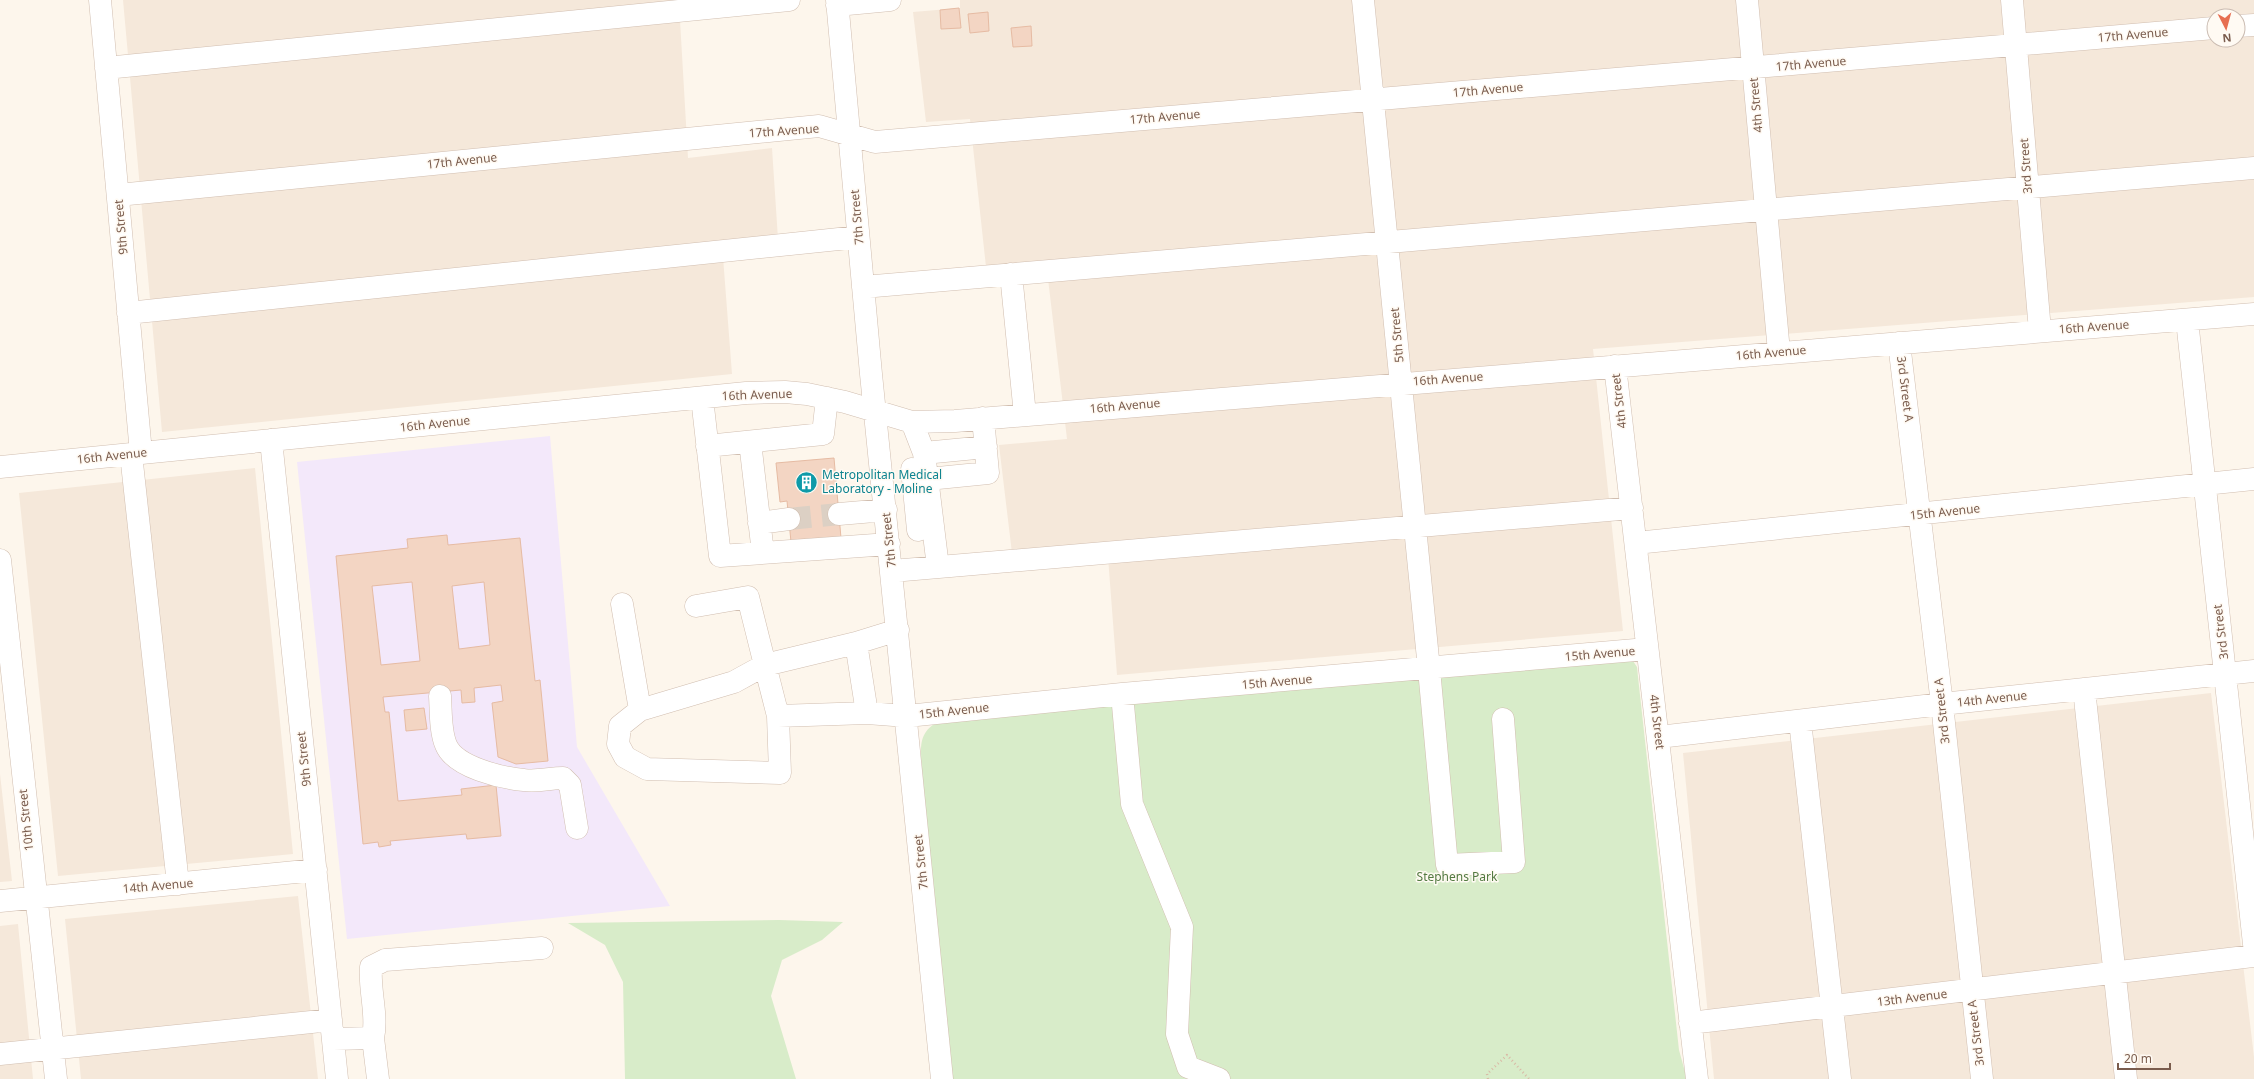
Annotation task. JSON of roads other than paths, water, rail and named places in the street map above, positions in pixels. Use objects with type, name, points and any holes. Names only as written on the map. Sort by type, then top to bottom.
[{"type":"street","name":"9th Street","points":[[100,0],[128,312],[136,454],[178,884]]},
{"type":"street","points":[[106,68],[789,0]]},
{"type":"street","points":[[837,2],[890,0]]},
{"type":"street","name":"5th Street","points":[[1363,0],[1388,242],[1447,864],[1514,862],[1503,719]]},
{"type":"street","name":"4th Street","points":[[1747,0],[1752,69],[1779,352]]},
{"type":"street","name":"3rd Street","points":[[2012,0],[2040,331]]},
{"type":"street","name":"7th Street","points":[[837,2],[875,413],[907,716],[942,1079]]},
{"type":"street","name":"17th Avenue","points":[[118,195],[819,126],[876,142],[1374,99],[1752,69],[2206,29]]},
{"type":"street","points":[[863,287],[2254,168]]},
{"type":"street","points":[[128,312],[858,237]]},
{"type":"street","points":[[1011,274],[1025,415]]},
{"type":"street","name":"16th Avenue","points":[[0,467],[702,398],[785,392],[827,398],[875,413],[912,422],[1025,415],[1401,382],[2254,314]]},
{"type":"street","name":"3rd Street","points":[[2187,320],[2226,674],[2245,760],[2254,944]]},
{"type":"street","name":"3rd Street A","points":[[1899,343],[1921,515],[1971,991],[1982,1079]]},
{"type":"street","name":"4th Street","points":[[1615,366],[1647,649],[1659,737],[1690,1024],[1698,1079]]},
{"type":"street","points":[[702,398],[720,556],[762,553],[889,539],[926,529]]},
{"type":"street","points":[[707,446],[823,434],[827,398]]},
{"type":"street","points":[[881,472],[923,467],[988,473],[983,418]]},
{"type":"street","points":[[912,422],[923,467],[926,529],[938,567]]},
{"type":"street","name":"9th Street","points":[[271,440],[337,1079]]},
{"type":"street","points":[[750,442],[762,553]]},
{"type":"street","name":"15th Avenue","points":[[1636,542],[1921,515],[2254,479]]},
{"type":"street","points":[[892,571],[1632,508]]},
{"type":"street","points":[[839,514],[886,510]]},
{"type":"street","points":[[759,522],[789,519]]},
{"type":"street","name":"10th Street","points":[[0,560],[35,897],[56,1079]]},
{"type":"street","points":[[696,606],[748,597],[764,665],[778,716],[780,773],[647,769],[625,757],[618,744],[620,726],[640,710],[734,682],[764,665],[856,643],[898,630]]},
{"type":"street","points":[[622,604],[640,710]]},
{"type":"street","points":[[856,643],[867,713]]},
{"type":"street","name":"15th Avenue","points":[[778,716],[867,713],[907,716],[1122,694],[1429,669],[1647,649]]},
{"type":"street","name":"14th Avenue","points":[[1659,737],[1942,704],[2254,671]]},
{"type":"street","points":[[2084,689],[2126,1079]]},
{"type":"street","points":[[1122,694],[1132,804],[1182,927],[1177,1034],[1188,1066],[1219,1079]]},
{"type":"street","points":[[440,696],[445,743],[449,752],[471,768],[510,777],[525,780],[563,778],[570,785],[577,828]]},
{"type":"street","points":[[1800,721],[1840,1079]]},
{"type":"street","name":"14th Avenue","points":[[0,901],[316,870]]},
{"type":"street","points":[[378,1079],[372,1038],[375,1028],[370,979],[371,967],[385,960],[542,948]]},
{"type":"street","name":"13th Avenue","points":[[1690,1024],[2254,956]]},
{"type":"street","points":[[0,1054],[53,1048],[332,1030],[372,1038]]},
{"type":"tunnel","points":[[789,519],[839,514]]},
{"type":"place","name":"Metropolitan Medical Laboratory - Moline","points":[[807,482]]},
{"type":"park label","name":"Stephens Park","points":[[1457,877]]}]
